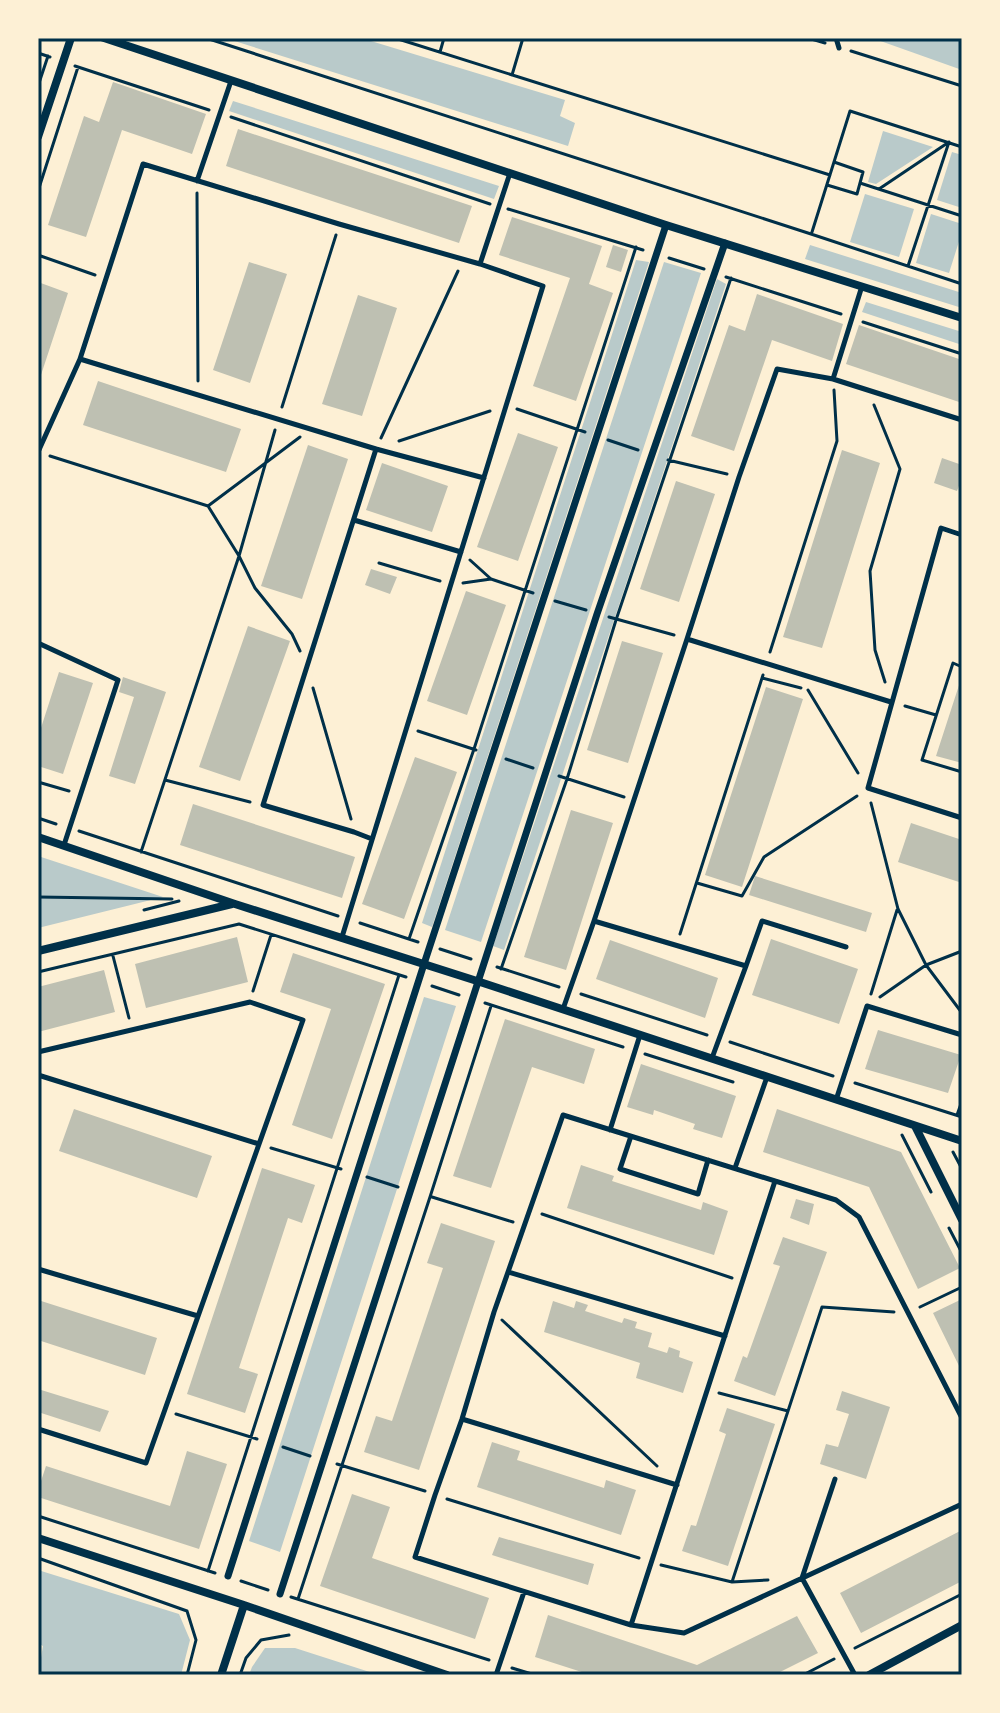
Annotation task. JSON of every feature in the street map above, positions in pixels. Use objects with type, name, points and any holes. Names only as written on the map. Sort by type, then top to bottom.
[{"type":"street","points":[[38,137],[71,38]]},
{"type":"street","points":[[104,38],[666,225],[962,318]]},
{"type":"street","points":[[228,1576],[418,981],[666,225]]},
{"type":"street","points":[[280,1594],[597,614],[725,243]]},
{"type":"street","points":[[38,837],[962,1141]]},
{"type":"street","points":[[38,951],[235,904]]},
{"type":"street","points":[[915,1126],[962,1220]]},
{"type":"street","points":[[38,1538],[447,1675]]},
{"type":"street","points":[[221,1675],[244,1605]]},
{"type":"street","points":[[869,1675],[962,1625]]},
{"type":"lane","points":[[836,38],[839,48]]},
{"type":"lane","points":[[197,181],[231,80]]},
{"type":"lane","points":[[39,452],[80,359],[143,164],[464,259],[543,286],[342,937]]},
{"type":"lane","points":[[480,264],[510,172]]},
{"type":"lane","points":[[833,379],[862,286]]},
{"type":"lane","points":[[80,359],[376,449],[484,478]]},
{"type":"lane","points":[[563,1010],[777,369],[833,379],[962,420]]},
{"type":"lane","points":[[372,839],[263,805],[376,449]]},
{"type":"lane","points":[[354,520],[461,552]]},
{"type":"lane","points":[[962,535],[941,528],[868,788],[962,818]]},
{"type":"lane","points":[[687,639],[891,702]]},
{"type":"lane","points":[[38,643],[118,680],[64,845]]},
{"type":"lane","points":[[594,921],[746,966]]},
{"type":"lane","points":[[712,1059],[762,921],[846,947]]},
{"type":"lane","points":[[38,1052],[250,1002],[303,1020],[146,1463],[39,1431]]},
{"type":"lane","points":[[836,1100],[867,1006],[962,1035]]},
{"type":"lane","points":[[610,1130],[640,1035]]},
{"type":"lane","points":[[38,1075],[259,1144]]},
{"type":"lane","points":[[735,1168],[767,1077]]},
{"type":"lane","points":[[962,1418],[859,1217],[836,1200],[563,1115],[494,1312],[415,1557],[631,1625],[684,1633],[962,1504]]},
{"type":"lane","points":[[631,1136],[620,1169],[698,1194],[708,1160]]},
{"type":"lane","points":[[631,1625],[775,1181]]},
{"type":"lane","points":[[38,1269],[198,1316]]},
{"type":"lane","points":[[508,1272],[725,1336]]},
{"type":"lane","points":[[462,1419],[677,1485]]},
{"type":"lane","points":[[835,1479],[802,1578],[855,1675]]},
{"type":"lane","points":[[496,1675],[524,1592]]},
{"type":"path","points":[[206,38],[962,284]]},
{"type":"path","points":[[395,38],[830,175]]},
{"type":"path","points":[[440,52],[444,38]]},
{"type":"path","points":[[512,75],[523,38]]},
{"type":"path","points":[[839,48],[962,86]]},
{"type":"path","points":[[38,86],[48,56]]},
{"type":"path","points":[[38,191],[78,67]]},
{"type":"path","points":[[811,234],[850,111],[962,147]]},
{"type":"path","points":[[908,266],[949,142]]},
{"type":"path","points":[[879,189],[949,142]]},
{"type":"path","points":[[827,185],[857,194],[863,172],[834,162]]},
{"type":"path","points":[[197,181],[199,395]]},
{"type":"path","points":[[860,183],[962,216]]},
{"type":"path","points":[[141,852],[239,556],[339,224]]},
{"type":"path","points":[[409,939],[474,749],[636,247]]},
{"type":"path","points":[[38,255],[106,279]]},
{"type":"path","points":[[376,449],[464,259]]},
{"type":"path","points":[[501,969],[567,779],[616,620],[731,278]]},
{"type":"path","points":[[867,390],[900,469],[870,571],[875,650],[891,702],[936,715]]},
{"type":"path","points":[[376,449],[506,406],[669,460],[739,477]]},
{"type":"path","points":[[208,506],[311,429]]},
{"type":"path","points":[[39,452],[208,506],[255,588],[292,634],[307,666],[354,832]]},
{"type":"path","points":[[461,552],[491,579],[616,620],[687,639]]},
{"type":"path","points":[[379,563],[451,585],[491,579]]},
{"type":"path","points":[[962,667],[953,663],[922,760],[962,772]]},
{"type":"path","points":[[762,678],[808,691],[868,788],[898,909],[926,965],[962,1013]]},
{"type":"path","points":[[407,727],[633,800]]},
{"type":"path","points":[[165,780],[263,805]]},
{"type":"path","points":[[38,782],[81,795]]},
{"type":"path","points":[[697,883],[742,896],[764,857],[868,788]]},
{"type":"path","points":[[38,818],[960,1116],[962,1101]]},
{"type":"path","points":[[173,894],[188,899]]},
{"type":"path","points":[[38,897],[188,899]]},
{"type":"path","points":[[143,910],[188,899]]},
{"type":"path","points":[[867,1006],[898,909]]},
{"type":"path","points":[[38,972],[239,924],[734,1082]]},
{"type":"path","points":[[250,1002],[271,935]]},
{"type":"path","points":[[867,1006],[926,965],[962,951]]},
{"type":"path","points":[[112,955],[132,1030]]},
{"type":"path","points":[[208,1571],[399,975]]},
{"type":"path","points":[[298,1599],[491,1005]]},
{"type":"path","points":[[902,1135],[923,1142]]},
{"type":"path","points":[[259,1144],[524,1226]]},
{"type":"path","points":[[953,1152],[962,1169]]},
{"type":"path","points":[[530,1209],[743,1282]]},
{"type":"path","points":[[732,1582],[822,1307],[908,1313],[962,1287]]},
{"type":"path","points":[[494,1312],[677,1485]]},
{"type":"path","points":[[708,1390],[788,1411]]},
{"type":"path","points":[[165,1410],[652,1562],[732,1582],[774,1580]]},
{"type":"path","points":[[38,1558],[187,1611],[196,1640],[187,1675]]},
{"type":"path","points":[[803,1675],[962,1594]]},
{"type":"path","points":[[240,1675],[246,1658],[261,1640],[291,1634]]},
{"type":"shaded area","points":[[225,38],[361,38],[565,100],[560,116],[575,123],[568,146]]},
{"type":"shaded area","points":[[872,38],[962,38],[962,70]]},
{"type":"shaded area","points":[[233,101],[499,186],[494,199],[229,111]]},
{"type":"shaded area","points":[[883,131],[933,147],[876,184],[868,182]]},
{"type":"shaded area","points":[[952,152],[962,155],[962,208],[937,200]]},
{"type":"shaded area","points":[[865,194],[914,209],[899,257],[850,242]]},
{"type":"shaded area","points":[[931,214],[962,224],[949,273],[916,263]]},
{"type":"shaded area","points":[[810,245],[962,293],[962,308],[805,259]]},
{"type":"shaded area","points":[[636,260],[649,262],[432,927],[422,923]]},
{"type":"shaded area","points":[[664,262],[701,273],[481,942],[445,930]]},
{"type":"shaded area","points":[[717,279],[726,284],[504,950],[493,946]]},
{"type":"shaded area","points":[[866,302],[962,332],[962,345],[862,312]]},
{"type":"shaded area","points":[[38,856],[163,897],[38,928]]},
{"type":"shaded area","points":[[424,997],[456,1006],[280,1552],[249,1541]]},
{"type":"shaded area","points":[[38,1570],[179,1614],[190,1640],[181,1675],[38,1675],[43,1646],[38,1643]]},
{"type":"shaded area","points":[[265,1648],[295,1648],[379,1675],[249,1675]]},
{"type":"building","points":[[113,82],[206,114],[192,154],[122,130],[86,237],[48,225],[84,116],[99,122]]},
{"type":"building","points":[[238,129],[472,206],[459,243],[226,166]]},
{"type":"building","points":[[512,217],[602,246],[589,284],[613,293],[576,401],[533,386],[570,278],[499,255]]},
{"type":"building","points":[[613,245],[628,250],[621,272],[606,267]]},
{"type":"building","points":[[249,262],[287,274],[250,383],[213,370]]},
{"type":"building","points":[[38,282],[68,293],[39,381],[38,381]]},
{"type":"building","points":[[757,294],[843,324],[832,361],[772,340],[734,451],[691,436],[729,325],[745,331]]},
{"type":"building","points":[[358,295],[397,308],[362,416],[322,404]]},
{"type":"building","points":[[859,325],[962,360],[962,403],[846,364]]},
{"type":"building","points":[[98,381],[241,429],[226,472],[83,425]]},
{"type":"building","points":[[518,433],[558,447],[518,561],[477,547]]},
{"type":"building","points":[[308,445],[348,459],[302,599],[261,586]]},
{"type":"building","points":[[842,450],[880,463],[822,648],[783,637]]},
{"type":"building","points":[[942,458],[962,465],[962,478],[957,491],[934,483]]},
{"type":"building","points":[[382,463],[448,486],[432,532],[366,510]]},
{"type":"building","points":[[676,481],[715,494],[679,602],[640,589]]},
{"type":"building","points":[[371,569],[397,577],[390,594],[365,585]]},
{"type":"building","points":[[466,591],[506,605],[467,715],[427,701]]},
{"type":"building","points":[[248,626],[290,641],[240,781],[199,767]]},
{"type":"building","points":[[622,641],[663,653],[628,763],[587,750]]},
{"type":"building","points":[[59,672],[93,683],[63,774],[38,766],[38,731]]},
{"type":"building","points":[[123,677],[166,692],[135,784],[109,776],[134,697],[119,692]]},
{"type":"building","points":[[962,679],[962,763],[936,756]]},
{"type":"building","points":[[766,687],[803,699],[742,887],[705,875]]},
{"type":"building","points":[[415,757],[457,772],[404,919],[362,904]]},
{"type":"building","points":[[193,804],[355,857],[342,898],[180,845]]},
{"type":"building","points":[[571,810],[613,823],[566,970],[524,957]]},
{"type":"building","points":[[911,823],[962,840],[962,883],[898,862]]},
{"type":"building","points":[[755,876],[872,913],[866,932],[749,895]]},
{"type":"building","points":[[237,937],[248,982],[146,1008],[135,964]]},
{"type":"building","points":[[771,939],[858,969],[839,1024],[752,995]]},
{"type":"building","points":[[610,940],[718,978],[705,1018],[596,979]]},
{"type":"building","points":[[293,953],[385,984],[332,1139],[292,1125],[331,1009],[280,992]]},
{"type":"building","points":[[104,970],[115,1012],[38,1032],[38,987]]},
{"type":"building","points":[[505,1019],[595,1049],[584,1084],[532,1067],[491,1188],[453,1176]]},
{"type":"building","points":[[878,1030],[961,1055],[948,1093],[865,1069]]},
{"type":"building","points":[[641,1064],[736,1096],[722,1138],[693,1129],[695,1124],[654,1110],[653,1115],[627,1107]]},
{"type":"building","points":[[74,1109],[212,1156],[197,1198],[59,1151]]},
{"type":"building","points":[[777,1109],[901,1152],[960,1268],[918,1289],[869,1187],[763,1152]]},
{"type":"building","points":[[581,1165],[614,1176],[612,1181],[701,1210],[703,1202],[728,1211],[714,1255],[567,1208]]},
{"type":"building","points":[[262,1168],[315,1185],[302,1223],[288,1218],[239,1368],[258,1374],[245,1413],[187,1394]]},
{"type":"building","points":[[796,1199],[814,1204],[809,1225],[790,1218]]},
{"type":"building","points":[[441,1223],[495,1241],[419,1470],[364,1452],[376,1416],[392,1421],[443,1268],[427,1263]]},
{"type":"building","points":[[783,1237],[827,1252],[775,1396],[734,1381],[743,1356],[747,1358],[780,1266],[773,1264]]},
{"type":"building","points":[[962,1299],[962,1372],[933,1313]]},
{"type":"building","points":[[38,1300],[157,1338],[145,1375],[38,1340]]},
{"type":"building","points":[[553,1301],[574,1308],[576,1301],[588,1305],[585,1311],[622,1323],[624,1318],[637,1322],[635,1328],[652,1333],[648,1347],[667,1353],[669,1347],[680,1351],[679,1357],[693,1362],[683,1393],[636,1378],[640,1363],[544,1332]]},
{"type":"building","points":[[38,1389],[109,1411],[100,1432],[38,1412]]},
{"type":"building","points":[[842,1391],[890,1407],[866,1479],[820,1464],[826,1444],[838,1447],[849,1414],[836,1410]]},
{"type":"building","points":[[727,1408],[775,1424],[728,1566],[682,1551],[691,1525],[696,1526],[726,1434],[719,1431]]},
{"type":"building","points":[[492,1442],[520,1451],[517,1460],[604,1488],[606,1480],[636,1490],[621,1535],[477,1487]]},
{"type":"building","points":[[187,1451],[227,1464],[199,1549],[38,1497],[46,1466],[170,1506]]},
{"type":"building","points":[[352,1494],[390,1507],[372,1558],[489,1598],[475,1639],[320,1586]]},
{"type":"building","points":[[962,1530],[962,1581],[861,1633],[840,1593]]},
{"type":"building","points":[[499,1537],[594,1564],[588,1585],[492,1555]]},
{"type":"building","points":[[548,1615],[697,1665],[797,1616],[818,1653],[774,1675],[591,1675],[535,1657]]}]
